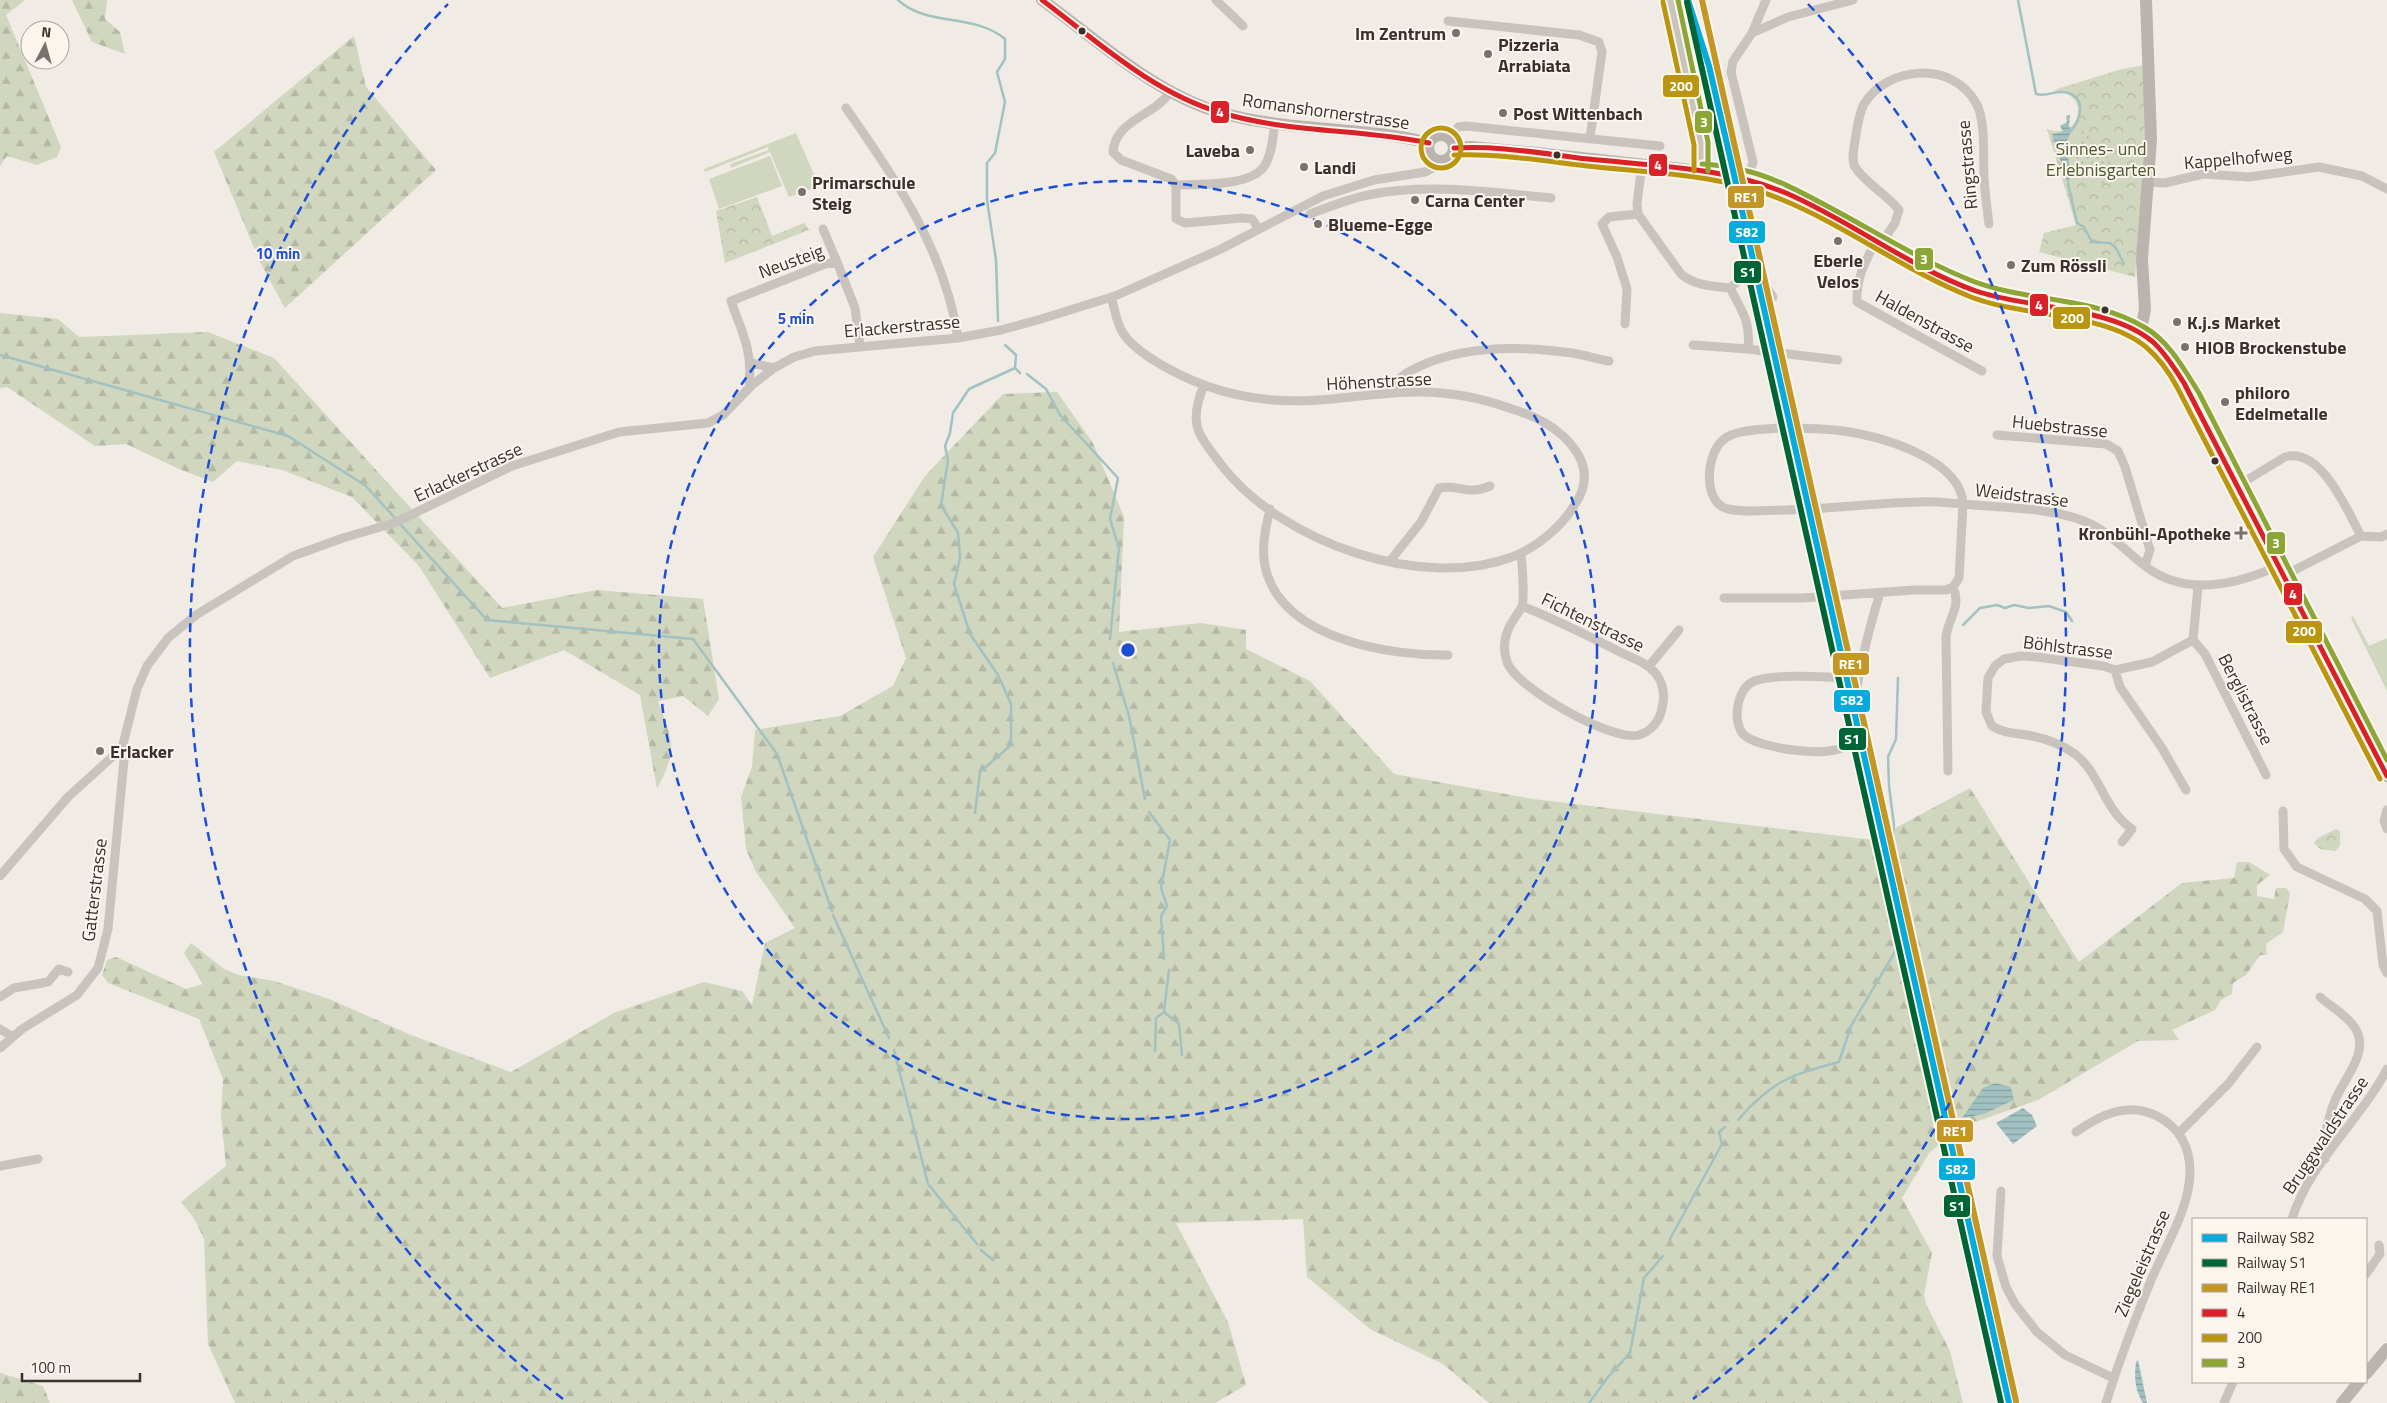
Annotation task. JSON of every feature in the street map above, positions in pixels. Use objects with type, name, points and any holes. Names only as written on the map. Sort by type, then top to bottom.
[{"type":"main road","name":"Romanshornerstrasse","points":[[1042,0],[1170,92],[1197,105],[1220,113],[1275,123],[1429,144]]},
{"type":"main road","points":[[2140,333],[2145,310],[2142,269],[2151,112],[2146,0]]},
{"type":"main road","points":[[1451,143],[1448,158],[1437,160],[1430,153],[1429,144],[1436,136],[1451,143],[1471,146],[1701,171],[1748,179],[1799,200],[1879,243],[1976,291],[2092,317],[2140,333],[2162,352],[2178,372],[2387,776]]},
{"type":"main road","points":[[2367,1373],[2387,1349]]},
{"type":"main road","points":[[2342,1403],[2358,1383]]},
{"type":"street","points":[[1216,0],[1243,26]]},
{"type":"street","points":[[1670,0],[1701,144],[1701,171]]},
{"type":"street","points":[[1748,179],[1753,162],[1731,72],[1733,61],[1752,33],[1766,0]]},
{"type":"street","points":[[1752,33],[1788,17],[1853,0]]},
{"type":"street","points":[[1448,21],[1587,36],[1600,42],[1602,52],[1590,138]]},
{"type":"street","name":"Ringstrasse","points":[[1879,243],[1895,223],[1899,210],[1855,167],[1853,153],[1857,124],[1862,108],[1873,93],[1890,82],[1910,74],[1931,73],[1952,79],[1968,91],[1977,104],[1982,121],[1984,181],[1989,224]]},
{"type":"street","points":[[1170,92],[1163,101],[1126,126],[1119,135],[1113,152],[1121,160],[1171,179],[1176,185],[1176,219],[1185,223],[1242,218],[1252,220],[1259,229]]},
{"type":"street","points":[[846,108],[908,199],[927,236],[941,275],[958,338]]},
{"type":"street","points":[[1176,185],[1227,183],[1249,176],[1262,169],[1267,160],[1275,123]]},
{"type":"street","points":[[1451,143],[1455,129],[1462,126],[1579,136],[1660,146]]},
{"type":"street","name":"Erlackerstrasse","points":[[122,748],[136,689],[158,650],[177,628],[196,614],[273,567],[315,547],[394,523],[512,466],[620,432],[708,423],[723,415],[752,384],[774,368],[794,357],[816,350],[958,338],[1001,330],[1111,298],[1220,249],[1323,196],[1354,185],[1425,172],[1431,169],[1437,160]]},
{"type":"street","points":[[1642,164],[1637,204],[1638,214],[1681,274],[1688,280],[1695,283],[1730,288]]},
{"type":"street","name":"Kappelhofweg","points":[[2148,182],[2164,183],[2203,174],[2249,177],[2319,167],[2362,176],[2387,189]]},
{"type":"street","points":[[1395,176],[1396,192]]},
{"type":"street","points":[[1310,214],[1369,195],[1435,189],[1471,190],[1551,198]]},
{"type":"street","points":[[1625,324],[1627,290],[1621,266],[1602,224],[1609,217],[1638,214]]},
{"type":"street","points":[[823,229],[837,262]]},
{"type":"street","name":"Haldenstrasse","points":[[1879,243],[1861,270],[1856,286],[1857,302],[1982,371]]},
{"type":"street","name":"Neusteig","points":[[751,363],[749,350],[731,302],[837,262],[855,308],[860,346]]},
{"type":"street","points":[[1730,288],[1740,278],[1750,275],[1759,276],[1773,297]]},
{"type":"street","points":[[1730,288],[1748,323],[1750,331],[1748,349]]},
{"type":"street","name":"Höhenstrasse","points":[[1111,298],[1117,322],[1129,342],[1165,366],[1204,385],[1232,393],[1273,400],[1306,401],[1395,393],[1440,394],[1494,403],[1538,419],[1568,440],[1584,466],[1583,490],[1569,514],[1547,536],[1522,553],[1499,562],[1464,568],[1435,567],[1390,561],[1326,543],[1297,528],[1270,509],[1229,475],[1198,434],[1196,416],[1198,400],[1204,385]]},
{"type":"street","points":[[1694,345],[1748,349],[1838,360]]},
{"type":"street","points":[[1395,393],[1396,383],[1408,372],[1442,358],[1470,352],[1533,350],[1574,354],[1609,361]]},
{"type":"street","points":[[752,384],[749,382],[751,363],[774,368]]},
{"type":"street","points":[[1778,428],[1842,430],[1862,434],[1910,450],[1932,461],[1955,479],[1962,492],[1964,504],[1921,502],[1812,510],[1729,509],[1723,507],[1715,498],[1710,486],[1712,460],[1723,440],[1743,432],[1778,428]]},
{"type":"street","name":"Huebstrasse","points":[[1997,435],[2106,444],[2118,452],[2125,467],[2150,550],[2145,566]]},
{"type":"street","points":[[2237,486],[2285,457],[2293,456],[2305,459],[2325,474],[2361,536],[2381,536],[2387,534]]},
{"type":"street","points":[[1390,561],[1421,522],[1440,488],[1445,487],[1477,492],[1490,486]]},
{"type":"street","name":"Weidstrasse","points":[[1953,587],[1959,578],[1964,504],[2051,513],[2084,521],[2100,529],[2145,566],[2173,581],[2198,587],[2281,571],[2361,536]]},
{"type":"street","points":[[1270,509],[1263,546],[1264,561],[1271,582],[1288,609],[1305,622],[1351,642],[1424,655],[1448,655]]},
{"type":"street","name":"Fichtenstrasse","points":[[1522,553],[1522,606],[1513,620],[1504,643],[1509,665],[1513,672],[1552,703],[1580,718],[1624,735],[1639,735],[1650,729],[1659,718],[1664,697],[1662,685],[1649,666],[1583,633],[1522,606]]},
{"type":"street","points":[[1724,598],[1802,598],[1946,590],[1953,587],[1958,597],[1957,606],[1947,626],[1946,637],[1948,771]]},
{"type":"street","points":[[2193,640],[2198,587]]},
{"type":"street","points":[[1857,678],[1774,678],[1751,682],[1742,692],[1738,703],[1739,727],[1749,739],[1761,744],[1819,752],[1838,750],[1849,739],[1857,678],[1880,593]]},
{"type":"street","name":"Fichtenstrasse","points":[[1649,666],[1679,630]]},
{"type":"street","name":"Böhlstrasse","points":[[2122,842],[2132,829],[2115,816],[2094,777],[2076,755],[2066,748],[2044,739],[1996,729],[1992,726],[1986,712],[1991,670],[1999,662],[2011,656],[2037,657],[2103,666],[2115,670],[2152,662],[2193,640]]},
{"type":"street","name":"Berglistrasse","points":[[2193,640],[2205,654],[2266,775]]},
{"type":"street","points":[[2115,670],[2120,687],[2162,748],[2186,790]]},
{"type":"street","points":[[0,876],[68,797],[122,748]]},
{"type":"street","name":"Gatterstrasse","points":[[0,1048],[12,1037],[77,994],[90,980],[102,958],[108,928],[116,845],[124,760],[122,748]]},
{"type":"street","points":[[2387,810],[2384,821],[2387,829]]},
{"type":"street","points":[[2283,811],[2284,849],[2297,867],[2365,899],[2377,910],[2383,965],[2387,974]]},
{"type":"street","points":[[0,997],[14,988],[48,982],[59,969],[68,972]]},
{"type":"street","points":[[2320,997],[2349,1020],[2356,1029],[2359,1049],[2357,1059],[2334,1102],[2319,1151],[2319,1154],[2325,1159]]},
{"type":"street","points":[[0,1029],[12,1037]]},
{"type":"street","points":[[2179,1133],[2228,1084],[2257,1047]]},
{"type":"street","name":"Bruggwaldstrasse","points":[[2292,1218],[2306,1186],[2370,1098],[2387,1069]]},
{"type":"street","name":"Ziegeleistrasse","points":[[2076,1132],[2103,1115],[2131,1110],[2149,1112],[2159,1117],[2179,1133],[2188,1152],[2189,1161],[2190,1181],[2186,1196],[2113,1378],[2106,1403]]},
{"type":"street","points":[[0,1166],[38,1159]]},
{"type":"street","points":[[2001,1191],[1997,1256],[2006,1287],[2015,1304],[2037,1332],[2053,1346],[2079,1362],[2113,1378]]},
{"type":"street","points":[[2367,1273],[2380,1254],[2378,1245]]},
{"type":"street","points":[[2224,1403],[2233,1383]]},
{"type":"green space","points":[[0,0],[25,0],[6,15],[20,49],[20,70],[29,70],[61,147],[57,157],[37,165],[7,156],[0,166]]},
{"type":"green space","points":[[72,0],[107,0],[105,19],[120,32],[125,54],[92,42]]},
{"type":"green space","points":[[354,36],[366,87],[436,170],[285,308],[260,262],[214,152]]},
{"type":"green space","name":"Sinnes- und Erlebnisgarten","points":[[2145,65],[2145,141],[2135,277],[2039,252],[2044,233],[2076,225],[2047,129],[2058,131],[2067,129],[2074,124],[2078,116],[2078,108],[2075,100],[2067,94],[2054,90],[2122,69]]},
{"type":"green space","points":[[2086,126],[2095,152],[2107,151],[2108,170],[2112,184],[2080,181],[2076,159],[2076,145],[2081,132]]},
{"type":"green space","points":[[796,133],[819,186],[789,197],[770,152],[731,168],[730,164],[769,150],[768,147],[705,172],[704,169]]},
{"type":"green space","points":[[770,156],[782,186],[719,209],[709,179]]},
{"type":"green space","points":[[757,197],[772,236],[804,223],[809,230],[725,263],[716,211]]},
{"type":"green space","points":[[0,313],[58,319],[79,337],[208,332],[274,358],[502,608],[597,590],[703,599],[719,699],[708,716],[683,696],[658,701],[670,736],[671,745],[668,764],[657,789],[640,695],[564,650],[490,678],[419,566],[352,497],[282,470],[237,461],[213,482],[179,469],[126,444],[95,446],[7,387],[0,388]]},
{"type":"green space","points":[[1057,392],[1093,443],[1124,517],[1119,632],[1201,623],[1246,630],[1246,649],[1310,681],[1394,774],[1533,799],[1873,840],[1970,788],[2079,962],[2182,883],[2234,878],[2237,862],[2249,862],[2270,875],[2257,885],[2257,896],[2274,899],[2276,888],[2286,888],[2290,893],[2283,932],[2266,944],[2267,955],[2260,955],[2246,975],[2233,983],[2232,994],[2221,1000],[2215,1010],[2172,1030],[2179,1040],[2138,1041],[2038,1100],[1961,1127],[1929,1153],[1902,1198],[1932,1253],[1924,1295],[1926,1304],[1950,1351],[1963,1403],[1489,1403],[1443,1364],[1370,1329],[1307,1277],[1303,1219],[1176,1223],[1228,1322],[1246,1385],[1215,1403],[235,1403],[208,1344],[204,1239],[194,1218],[181,1202],[226,1166],[221,1117],[223,1079],[199,1019],[108,983],[102,975],[107,960],[116,957],[186,989],[203,984],[184,953],[191,943],[224,969],[239,975],[274,981],[329,999],[411,1035],[511,1072],[614,1013],[704,982],[742,991],[752,1005],[765,943],[795,928],[756,872],[746,849],[741,797],[752,767],[755,730],[840,716],[893,686],[906,658],[873,557],[925,476],[1003,394]]},
{"type":"green space","points":[[2353,616],[2369,646],[2387,638],[2387,691],[2351,618]]},
{"type":"green space","points":[[2336,829],[2340,831],[2340,846],[2335,851],[2320,849],[2314,843],[2318,838]]},
{"type":"green space","points":[[0,1373],[43,1386],[50,1403],[0,1403]]},
{"type":"water","points":[[2070,115],[2069,127],[2071,131],[2066,144],[2070,168],[2069,187],[2052,134],[2063,132],[2060,126],[2067,122],[2066,116]]},
{"type":"water","points":[[1995,1083],[2011,1087],[2014,1100],[1984,1114],[1962,1118],[1983,1088]]},
{"type":"water","points":[[2023,1108],[2032,1115],[2037,1126],[2013,1144],[1996,1123]]},
{"type":"water","points":[[2138,1360],[2147,1403],[2143,1403],[2137,1388],[2135,1373]]},
{"type":"waterway","points":[[898,0],[923,14],[980,26],[993,31],[1005,39],[1005,59],[997,72],[1005,102],[995,153],[987,163],[987,200],[996,260],[998,321]]},
{"type":"waterway","points":[[2018,0],[2036,94],[2043,95],[2063,92],[2076,97],[2079,102],[2079,115],[2070,132]]},
{"type":"waterway","points":[[2068,184],[2077,223],[2084,227],[2092,242],[2110,243],[2116,248],[2124,264]]},
{"type":"waterway","points":[[975,813],[980,772],[1011,745],[1011,704],[998,675],[970,634],[954,584],[960,558],[958,533],[941,505],[948,460],[945,446],[950,433],[953,413],[969,389],[1015,368],[1016,355],[1005,345]]},
{"type":"waterway","points":[[0,355],[288,436],[366,486],[394,517]]},
{"type":"waterway","points":[[1015,368],[1020,373]]},
{"type":"waterway","points":[[1027,374],[1046,389],[1060,415],[1118,478],[1110,519],[1119,548],[1110,639]]},
{"type":"waterway","points":[[401,525],[487,620],[693,639],[777,754],[832,911]]},
{"type":"waterway","points":[[1963,625],[1980,608],[1997,605],[2005,608],[2014,605],[2029,608],[2049,606],[2066,612],[2072,621]]},
{"type":"waterway","points":[[1113,663],[1129,716],[1145,799]]},
{"type":"waterway","points":[[1890,858],[1894,825],[1889,786],[1888,757],[1896,739],[1898,678]]},
{"type":"waterway","points":[[1149,812],[1170,840],[1161,888],[1167,906],[1161,916],[1164,959]]},
{"type":"waterway","points":[[1738,1120],[1761,1096],[1783,1081],[1807,1071],[1839,1062],[1851,1026],[1909,928],[1900,913],[1903,897],[1896,871]]},
{"type":"waterway","points":[[833,915],[889,1038]]},
{"type":"waterway","points":[[1155,1051],[1156,1018],[1164,1012],[1169,970]]},
{"type":"waterway","points":[[1164,1012],[1179,1024],[1182,1055]]},
{"type":"waterway","points":[[894,1050],[928,1184],[977,1244]]},
{"type":"waterway","points":[[1670,1239],[1722,1144],[1719,1132],[1725,1127]]},
{"type":"waterway","points":[[981,1250],[993,1260]]},
{"type":"waterway","points":[[1589,1403],[1608,1377],[1630,1353],[1644,1278],[1663,1256]]},
{"type":"rail line","name":"S82","points":[[1688,0],[1709,66],[1730,157],[2009,1403]]},
{"type":"rail line","name":"RE1","points":[[1702,0],[2016,1401]]},
{"type":"rail line","name":"S1","points":[[1687,2],[2001,1403]]},
{"type":"transit line","name":"4","points":[[1042,0],[1105,49],[1149,80],[1197,104],[1222,113],[1273,124],[1377,135],[1429,143]]},
{"type":"transit line","name":"3","points":[[1678,0],[1708,142],[1708,171]]},
{"type":"transit line","name":"200","points":[[1663,2],[1694,145],[1694,171]]},
{"type":"transit line","name":"200","points":[[1445,128],[1452,131],[1458,137],[1461,148],[1460,156],[1452,165],[1445,168],[1437,168],[1430,165],[1422,156],[1421,144],[1424,137],[1433,129],[1445,128]]},
{"type":"transit line","name":"4","points":[[1454,148],[1504,149],[1663,166],[1714,173],[1762,184],[1810,204],[1927,270],[1951,281],[1997,297],[2115,321],[2135,330],[2153,342],[2184,383],[2387,776]]},
{"type":"transit line","name":"200","points":[[1454,155],[1487,155],[1661,173],[1711,180],[1760,191],[1831,223],[1923,275],[1971,297],[1991,303],[2062,316],[2108,327],[2129,336],[2146,347],[2171,376],[2177,387],[2380,779]]},
{"type":"transit line","name":"3","points":[[1702,164],[1736,168],[1778,181],[1918,256],[1975,282],[2017,293],[2104,310],[2124,317],[2153,333],[2175,356],[2199,393],[2387,760]]},
{"type":"place","name":"Im Zentrum","points":[[1456,33]]},
{"type":"place","name":"Pizzeria Arrabiata","points":[[1488,54]]},
{"type":"place","name":"Post Wittenbach","points":[[1503,113]]},
{"type":"place","name":"Laveba","points":[[1250,150]]},
{"type":"place","name":"Landi","points":[[1304,167]]},
{"type":"place","name":"Primarschule Steig","points":[[802,192]]},
{"type":"place","name":"Carna Center","points":[[1415,200]]},
{"type":"place","name":"Blueme-Egge","points":[[1318,224]]},
{"type":"place","name":"Eberle Velos","points":[[1838,241]]},
{"type":"place","name":"Zum Rössli","points":[[2011,265]]},
{"type":"place","name":"K.j.s Market","points":[[2177,322]]},
{"type":"place","name":"HIOB Brockenstube","points":[[2185,347]]},
{"type":"place","name":"philoro Edelmetalle","points":[[2225,402]]},
{"type":"place","name":"Kronbühl-Apotheke","points":[[2241,533]]},
{"type":"place","name":"Erlacker","points":[[100,751]]}]
